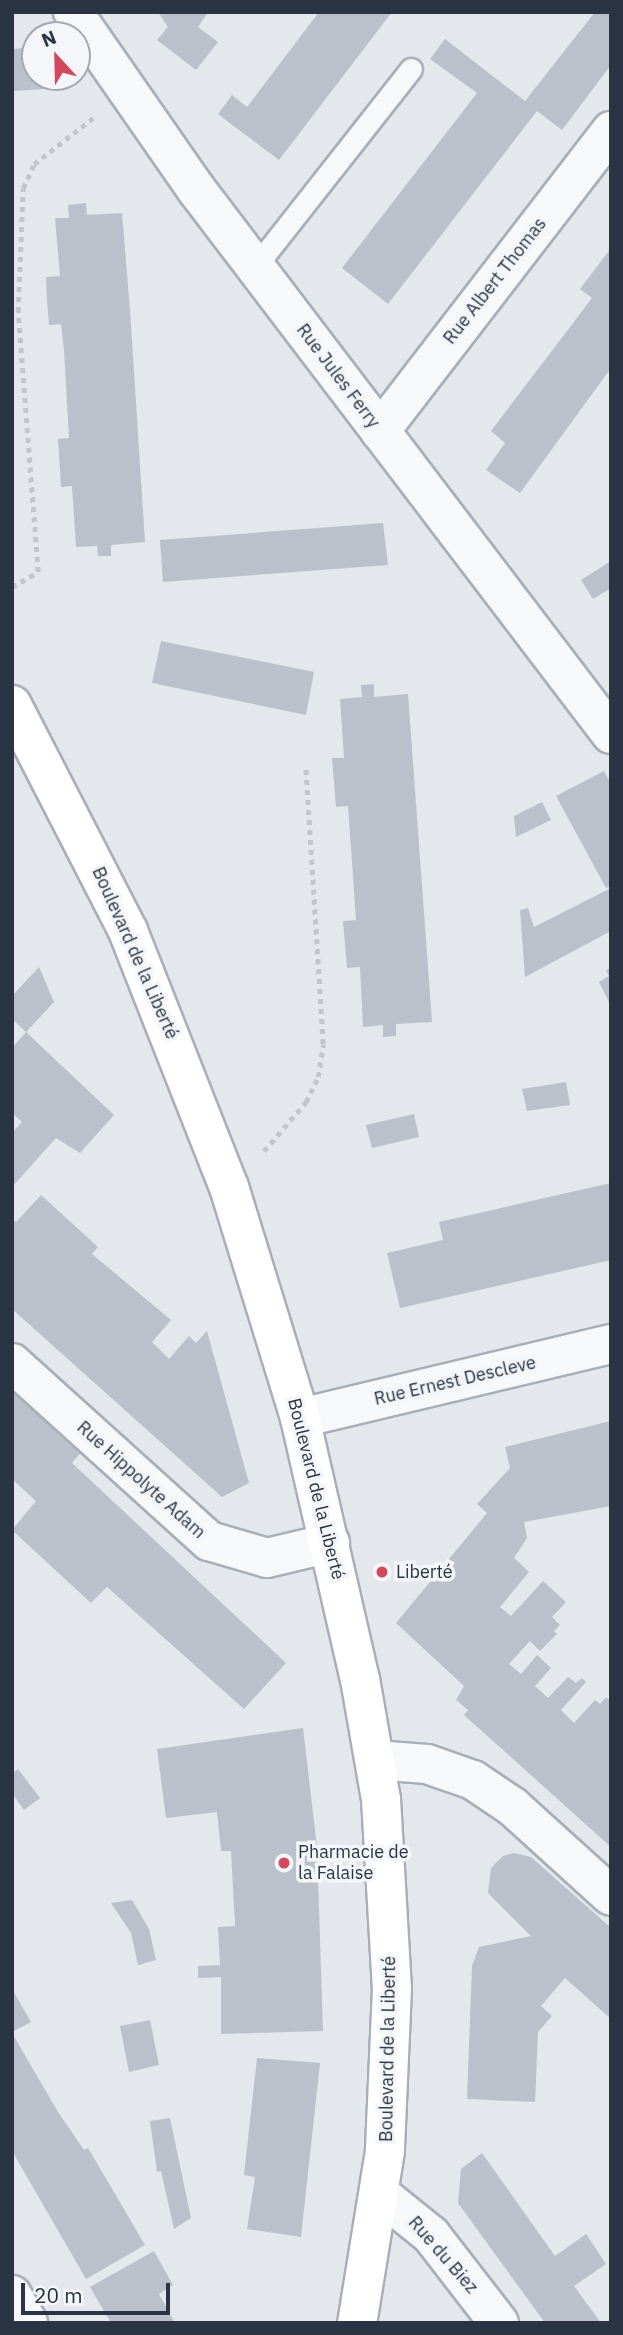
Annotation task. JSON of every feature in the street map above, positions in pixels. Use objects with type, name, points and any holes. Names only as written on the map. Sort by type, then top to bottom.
[{"type":"main road","name":"Boulevard de la Liberté","points":[[12,705],[128,931],[229,1187],[300,1418],[330,1543],[375,1760],[385,1837],[392,1988],[380,2193],[357,2323]]},
{"type":"street","name":"Rue Jules Ferry","points":[[73,12],[126,92],[255,267],[611,734]]},
{"type":"street","name":"Rue Albert Thomas","points":[[380,431],[611,131]]},
{"type":"street","name":"Rue Ernest Descleve","points":[[300,1418],[611,1344]]},
{"type":"street","name":"Rue Hippolyte Adam","points":[[12,1363],[209,1541],[267,1558],[330,1543]]},
{"type":"street","points":[[375,1760],[427,1765],[483,1786],[513,1807],[611,1896]]},
{"type":"street","name":"Rue du Biez","points":[[380,2193],[431,2235],[499,2323]]},
{"type":"street","points":[[12,2295],[28,2323]]},
{"type":"lane","points":[[255,267],[411,69]]},
{"type":"path","points":[[12,587],[38,572],[15,312],[26,174],[126,92]]},
{"type":"path","points":[[229,1187],[291,1125],[318,1077],[323,1044],[306,770]]},
{"type":"building","points":[[158,12],[208,12],[198,27],[218,42],[196,70],[157,40],[168,27]]},
{"type":"building","points":[[319,12],[392,12],[279,160],[218,114],[232,95],[247,107]]},
{"type":"building","points":[[595,12],[611,12],[611,65],[562,130],[537,111],[388,304],[342,268],[477,93],[430,59],[445,39],[525,101]]},
{"type":"building","points":[[21,48],[21,90],[12,91],[12,49]]},
{"type":"building","points":[[86,203],[87,215],[122,213],[130,310],[145,542],[111,545],[111,556],[98,556],[97,546],[76,547],[72,486],[61,487],[58,439],[69,438],[64,350],[61,324],[49,325],[47,300],[46,277],[60,276],[55,218],[69,218],[68,205]]},
{"type":"building","points":[[611,248],[611,368],[520,493],[486,470],[505,443],[491,431],[592,298],[580,289]]},
{"type":"building","points":[[383,523],[388,565],[163,582],[160,540]]},
{"type":"building","points":[[611,561],[611,588],[593,599],[581,580]]},
{"type":"building","points":[[161,641],[314,672],[306,715],[152,683]]},
{"type":"building","points":[[374,684],[374,697],[408,694],[432,1022],[396,1024],[396,1036],[383,1037],[383,1025],[363,1027],[360,967],[347,968],[343,921],[356,920],[348,806],[336,807],[332,758],[344,758],[340,699],[362,697],[361,685]]},
{"type":"building","points":[[604,771],[611,784],[611,886],[606,888],[556,796]]},
{"type":"building","points":[[542,802],[551,820],[516,837],[514,816]]},
{"type":"building","points":[[611,888],[611,931],[525,977],[520,910],[528,908],[534,927]]},
{"type":"building","points":[[39,967],[54,1002],[26,1032],[12,1019],[12,996]]},
{"type":"building","points":[[611,968],[611,1006],[599,982],[609,976],[606,970]]},
{"type":"building","points":[[26,1032],[114,1115],[80,1153],[56,1138],[12,1187],[12,1133],[22,1122],[12,1113],[12,1048]]},
{"type":"building","points":[[566,1082],[570,1105],[527,1111],[522,1089]]},
{"type":"building","points":[[414,1114],[419,1137],[372,1148],[366,1125]]},
{"type":"building","points":[[611,1183],[611,1260],[400,1308],[387,1253],[443,1240],[439,1222]]},
{"type":"building","points":[[41,1195],[98,1247],[92,1254],[171,1320],[152,1342],[169,1359],[189,1336],[196,1343],[207,1331],[249,1483],[222,1497],[12,1309],[12,1219],[16,1222]]},
{"type":"building","points":[[12,1388],[82,1451],[72,1463],[286,1663],[244,1709],[107,1587],[91,1603],[12,1530],[36,1501],[12,1479]]},
{"type":"building","points":[[611,1421],[611,1506],[524,1522],[527,1538],[514,1558],[529,1572],[500,1607],[511,1616],[543,1581],[566,1602],[552,1617],[560,1625],[554,1631],[557,1634],[540,1651],[530,1641],[509,1664],[521,1674],[537,1655],[551,1668],[535,1686],[548,1698],[568,1677],[576,1683],[582,1678],[586,1682],[561,1710],[574,1723],[595,1700],[600,1704],[606,1697],[611,1702],[611,1847],[464,1715],[468,1710],[456,1700],[464,1686],[396,1623],[487,1513],[477,1504],[510,1468],[505,1447]]},
{"type":"building","points":[[303,1728],[317,1847],[323,2031],[221,2034],[221,1977],[198,1978],[198,1966],[220,1965],[218,1927],[235,1926],[231,1851],[221,1851],[217,1812],[166,1818],[157,1749]]},
{"type":"building","points":[[18,1769],[40,1798],[24,1810],[12,1793],[12,1774]]},
{"type":"building","points":[[514,1853],[531,1857],[611,1928],[611,2019],[565,1978],[541,2006],[552,2016],[538,2032],[535,2102],[467,2099],[472,1966],[479,1947],[531,1936],[488,1893],[491,1868],[503,1856]]},
{"type":"building","points":[[132,1900],[149,1929],[156,1960],[138,1965],[131,1933],[111,1903]]},
{"type":"building","points":[[12,1989],[31,2022],[12,2032]]},
{"type":"building","points":[[150,2020],[159,2065],[129,2072],[120,2026]]},
{"type":"building","points":[[12,2033],[58,2112],[84,2150],[88,2148],[145,2245],[86,2279],[12,2151]]},
{"type":"building","points":[[257,2058],[320,2063],[301,2237],[247,2229],[255,2177],[244,2175]]},
{"type":"building","points":[[170,2118],[191,2218],[174,2229],[161,2171],[157,2172],[150,2121]]},
{"type":"building","points":[[482,2153],[555,2256],[586,2234],[606,2264],[574,2286],[601,2323],[545,2323],[458,2203],[461,2169]]},
{"type":"building","points":[[154,2251],[173,2285],[159,2294],[175,2323],[111,2323],[90,2287]]},
{"type":"place","name":"Liberté","points":[[382,1572]]},
{"type":"place","name":"Pharmacie de la Falaise","points":[[284,1863]]}]
